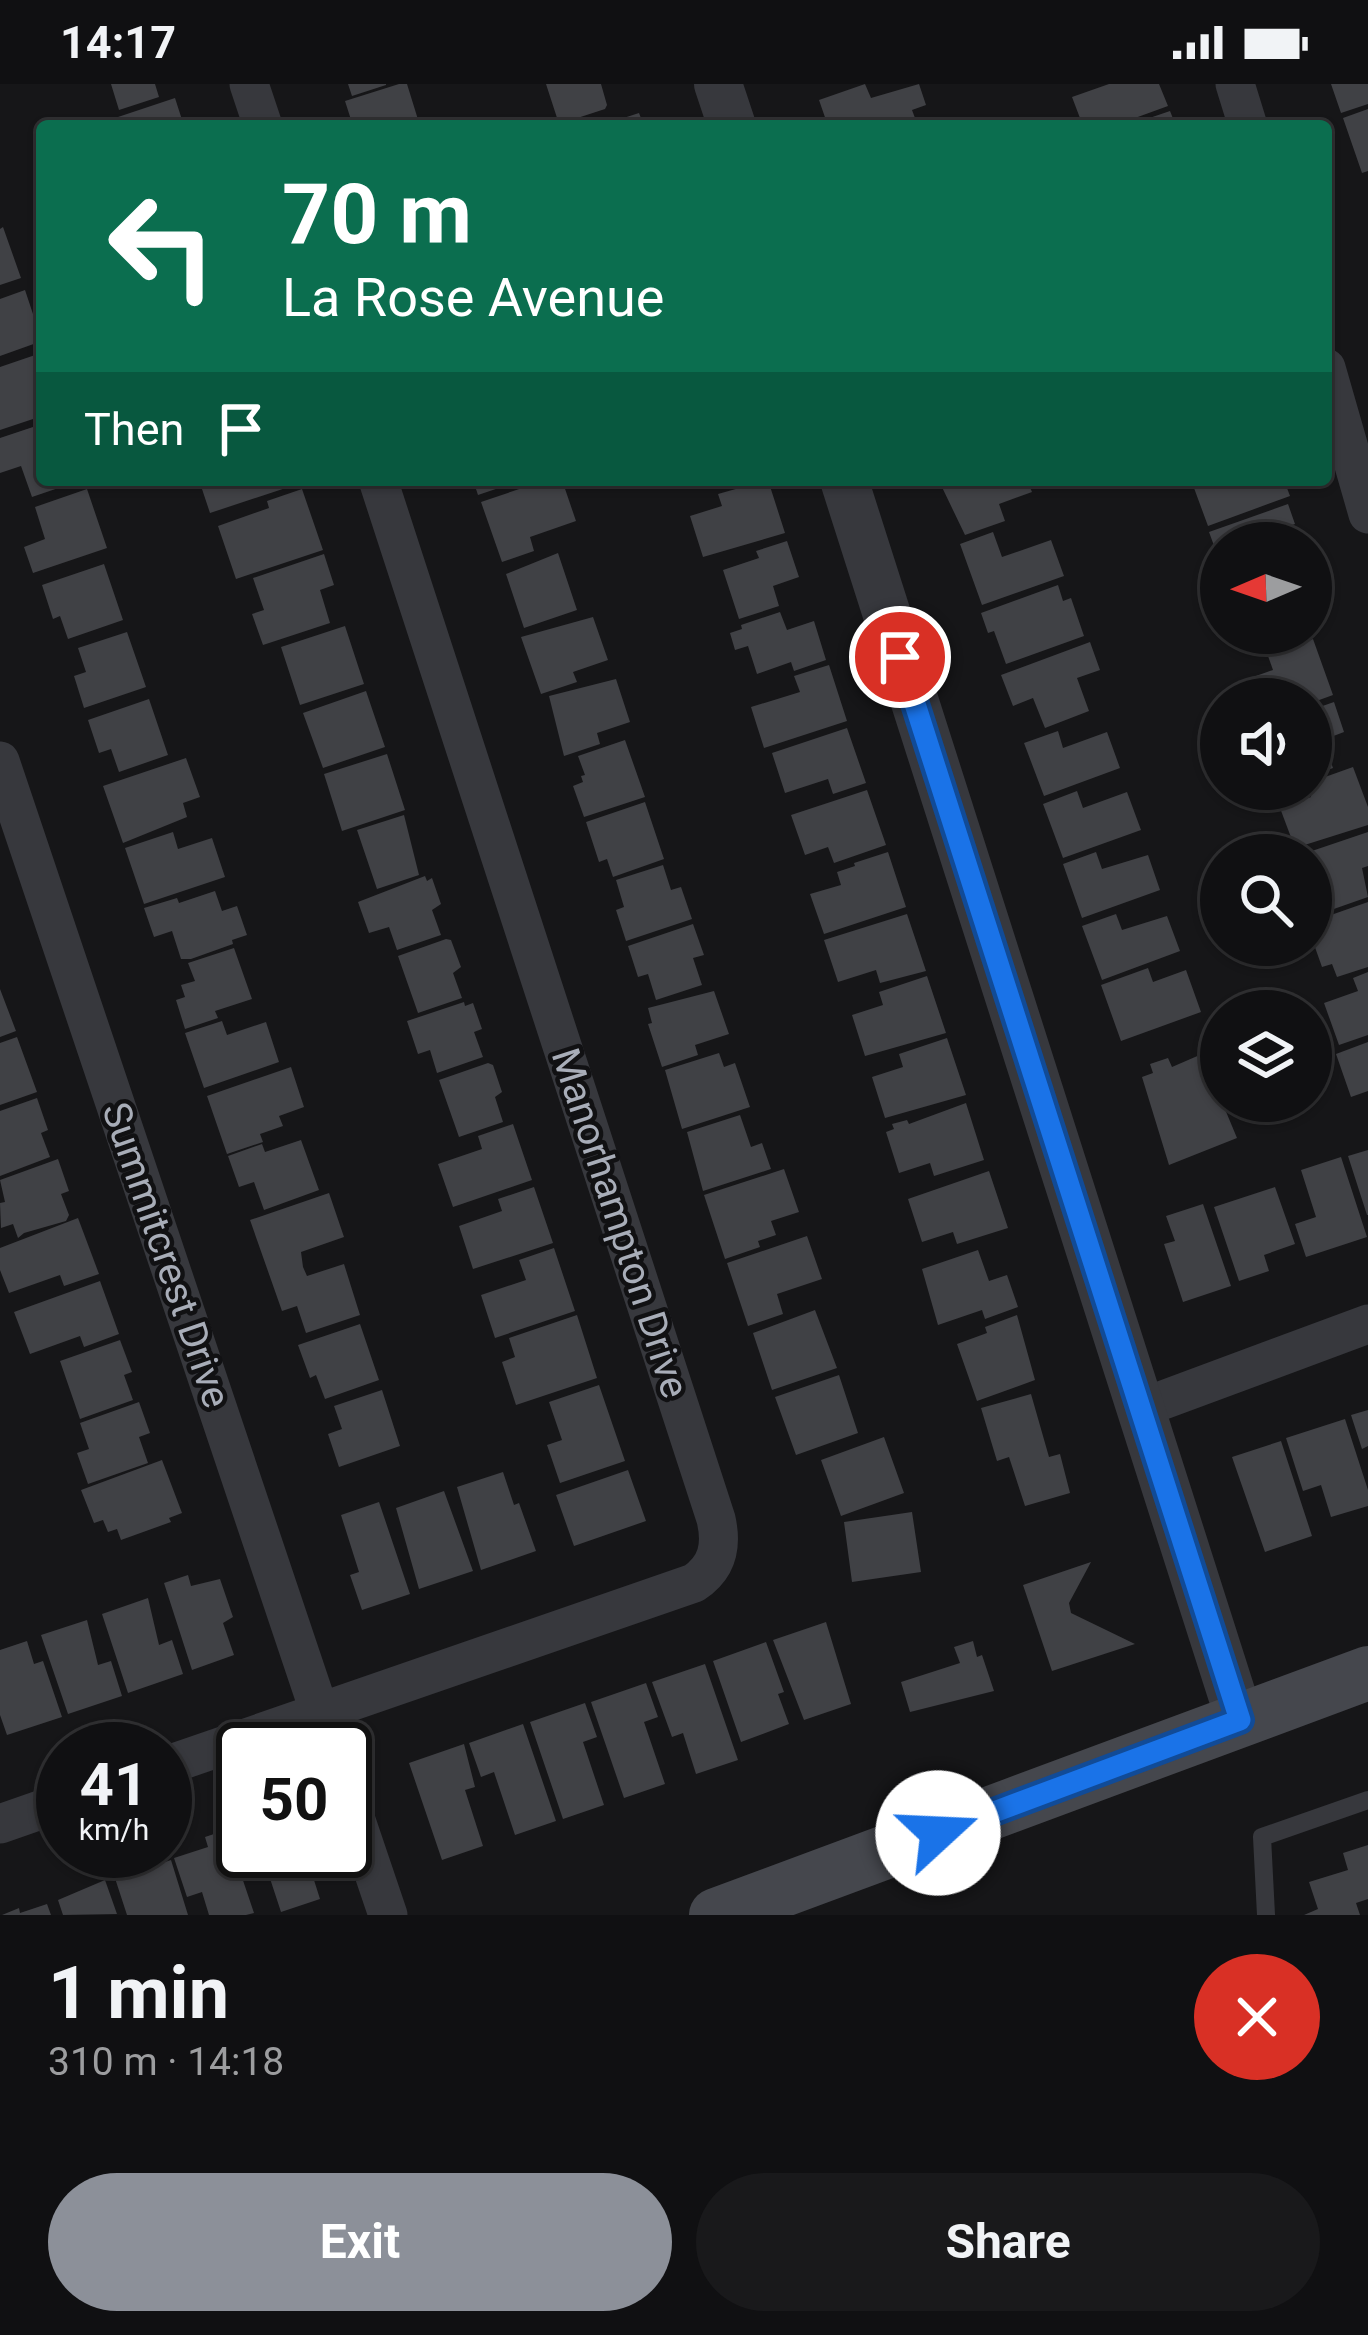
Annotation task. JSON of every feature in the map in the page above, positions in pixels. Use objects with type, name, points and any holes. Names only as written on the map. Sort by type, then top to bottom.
[{"type":"main road","points":[[716,1915],[1368,1673]]},
{"type":"street","points":[[250,84],[261,120]]},
{"type":"street","points":[[718,84],[730,120]]},
{"type":"street","points":[[1235,84],[1247,120]]},
{"type":"street","points":[[1332,389],[1368,514]]},
{"type":"street","name":"Manorhampton Drive","points":[[348,1722],[694,1582],[714,1563],[720,1535],[380,486]]},
{"type":"street","points":[[846,486],[1240,1720]]},
{"type":"street","name":"Summitcrest Drive","points":[[0,761],[323,1722]]},
{"type":"street","points":[[1139,1408],[1368,1324]]},
{"type":"street","points":[[0,1824],[36,1811]]},
{"type":"street","points":[[372,1868],[388,1915]]},
{"type":"lane","points":[[1266,1915],[1262,1837],[1368,1800]]},
{"type":"building","points":[[111,84],[155,84],[159,97],[119,110]]},
{"type":"building","points":[[348,84],[386,84],[386,85],[352,96]]},
{"type":"building","points":[[407,84],[418,120],[351,120],[345,101]]},
{"type":"building","points":[[546,84],[601,84],[605,109],[558,120]]},
{"type":"building","points":[[865,84],[871,98],[919,84],[926,105],[912,110],[916,120],[826,120],[819,100]]},
{"type":"building","points":[[1109,84],[1159,84],[1168,106],[1130,120],[1081,120],[1072,97]]},
{"type":"building","points":[[1331,84],[1368,84],[1368,104],[1341,113]]},
{"type":"building","points":[[175,98],[182,120],[109,120]]},
{"type":"building","points":[[1368,109],[1368,171],[1362,173],[1343,118]]},
{"type":"building","points":[[1170,111],[1174,120],[1144,120]]},
{"type":"building","points":[[3,227],[21,278],[0,285],[0,229]]},
{"type":"building","points":[[25,290],[36,323],[36,343],[0,356],[0,299]]},
{"type":"building","points":[[36,355],[36,418],[0,430],[0,367]]},
{"type":"building","points":[[36,426],[36,486],[64,486],[32,497],[21,466],[0,473],[0,438]]},
{"type":"building","points":[[201,486],[292,486],[210,513]]},
{"type":"building","points":[[475,486],[505,486],[478,495]]},
{"type":"building","points":[[528,486],[564,486],[576,521],[530,537],[534,551],[502,562],[481,502]]},
{"type":"building","points":[[770,486],[785,533],[703,557],[690,516],[722,506],[718,494]]},
{"type":"building","points":[[941,486],[1030,486],[1032,492],[999,504],[1005,521],[965,535]]},
{"type":"building","points":[[1286,486],[1290,496],[1219,522],[1207,522],[1194,488]]},
{"type":"building","points":[[87,489],[107,548],[33,573],[24,547],[45,539],[35,507]]},
{"type":"building","points":[[302,489],[323,550],[236,579],[218,526],[269,508],[267,501]]},
{"type":"building","points":[[1288,504],[1294,522],[1237,522]]},
{"type":"building","points":[[993,532],[1002,557],[1051,540],[1064,576],[982,605],[960,544]]},
{"type":"building","points":[[787,541],[799,577],[773,586],[779,606],[739,619],[723,570],[759,558],[756,551]]},
{"type":"building","points":[[558,553],[577,610],[524,628],[506,574]]},
{"type":"building","points":[[324,554],[334,585],[320,590],[330,623],[263,645],[252,614],[264,610],[253,578]]},
{"type":"building","points":[[104,564],[123,620],[68,639],[60,616],[53,619],[42,585]]},
{"type":"building","points":[[1058,585],[1063,601],[1071,598],[1084,636],[1006,664],[994,631],[988,633],[981,613]]},
{"type":"building","points":[[780,612],[787,630],[814,621],[826,660],[794,671],[791,662],[757,674],[748,646],[735,650],[730,633]]},
{"type":"building","points":[[593,617],[608,660],[573,672],[577,682],[541,694],[521,637]]},
{"type":"building","points":[[345,626],[364,684],[300,705],[281,647]]},
{"type":"building","points":[[127,632],[146,687],[84,708],[74,676],[86,672],[78,648]]},
{"type":"building","points":[[1090,642],[1100,670],[1077,678],[1089,711],[1045,728],[1033,698],[1013,706],[1001,675]]},
{"type":"building","points":[[1318,654],[1327,678],[1250,678],[1273,670],[1268,656]]},
{"type":"building","points":[[829,665],[847,721],[764,748],[751,707],[800,692],[794,676]]},
{"type":"building","points":[[616,679],[630,722],[597,733],[600,744],[564,756],[549,696]]},
{"type":"building","points":[[366,691],[385,747],[323,768],[303,713]]},
{"type":"building","points":[[149,699],[168,755],[119,772],[111,749],[99,753],[88,720]]},
{"type":"building","points":[[1332,703],[1344,732],[1332,737]]},
{"type":"building","points":[[847,728],[866,783],[833,794],[828,779],[785,793],[772,753]]},
{"type":"building","points":[[1058,731],[1063,748],[1107,732],[1120,768],[1044,796],[1024,743]]},
{"type":"building","points":[[625,740],[645,797],[584,817],[573,786],[583,782],[585,775],[578,756]]},
{"type":"building","points":[[387,754],[405,810],[342,831],[324,774]]},
{"type":"building","points":[[186,758],[200,797],[183,803],[187,817],[123,843],[103,786]]},
{"type":"building","points":[[1353,767],[1368,807],[1368,825],[1332,836],[1290,834],[1281,810],[1332,810],[1332,774]]},
{"type":"building","points":[[867,790],[886,845],[834,863],[828,847],[805,855],[791,815]]},
{"type":"building","points":[[1077,791],[1083,808],[1127,792],[1141,830],[1063,858],[1043,804]]},
{"type":"building","points":[[645,802],[664,859],[613,877],[607,859],[599,862],[586,822]]},
{"type":"building","points":[[404,815],[419,875],[377,889],[357,830]]},
{"type":"building","points":[[173,832],[178,849],[212,838],[225,877],[144,904],[125,848]]},
{"type":"building","points":[[1368,832],[1368,866],[1362,868],[1368,897],[1332,910],[1332,844]]},
{"type":"building","points":[[888,852],[906,907],[824,934],[810,894],[841,885],[837,872]]},
{"type":"building","points":[[1096,852],[1102,869],[1148,855],[1160,890],[1082,918],[1063,864]]},
{"type":"building","points":[[663,865],[671,890],[681,887],[692,919],[626,941],[616,910],[624,907],[616,880]]},
{"type":"building","points":[[425,876],[427,881],[432,878],[441,904],[432,910],[441,935],[397,950],[389,927],[369,933],[358,902]]},
{"type":"building","points":[[215,891],[222,911],[237,906],[247,935],[191,959],[181,959],[172,931],[154,937],[144,908]]},
{"type":"building","points":[[1368,902],[1368,967],[1337,977],[1332,964],[1332,915]]},
{"type":"building","points":[[907,914],[926,971],[880,983],[876,970],[838,982],[824,940]]},
{"type":"building","points":[[1116,914],[1122,930],[1167,916],[1180,951],[1102,980],[1082,926]]},
{"type":"building","points":[[693,924],[704,955],[693,958],[702,985],[656,1000],[648,974],[638,977],[628,946]]},
{"type":"building","points":[[451,940],[461,967],[453,973],[462,998],[418,1013],[398,956]]},
{"type":"building","points":[[234,948],[252,999],[215,1011],[218,1018],[185,1029],[176,1000],[185,997],[181,985],[195,981],[188,963]]},
{"type":"building","points":[[1148,968],[1153,982],[1186,970],[1200,1012],[1121,1041],[1101,985]]},
{"type":"building","points":[[1368,972],[1368,1035],[1339,1045],[1332,1025],[1332,1000],[1358,991],[1353,978]]},
{"type":"building","points":[[927,976],[946,1033],[865,1056],[852,1015],[883,1005],[879,992]]},
{"type":"building","points":[[0,989],[16,1031],[0,1037]]},
{"type":"building","points":[[714,991],[729,1034],[695,1045],[698,1055],[662,1067],[648,1024],[652,1023],[648,1008]]},
{"type":"building","points":[[464,1002],[465,1006],[473,1003],[482,1029],[474,1032],[483,1057],[437,1073],[430,1050],[418,1054],[407,1021]]},
{"type":"building","points":[[222,1021],[227,1035],[266,1022],[279,1062],[204,1088],[185,1033]]},
{"type":"building","points":[[17,1037],[37,1092],[0,1105],[0,1043]]},
{"type":"building","points":[[947,1038],[966,1095],[885,1118],[872,1077],[903,1067],[899,1054]]},
{"type":"building","points":[[1368,1042],[1368,1091],[1351,1097],[1336,1054]]},
{"type":"building","points":[[719,1053],[724,1067],[735,1063],[750,1107],[682,1129],[665,1070]]},
{"type":"building","points":[[1200,1055],[1200,1122],[1230,1122],[1237,1138],[1169,1165],[1142,1077],[1153,1073],[1150,1064],[1168,1058],[1172,1067]]},
{"type":"building","points":[[493,1065],[502,1092],[495,1097],[503,1122],[459,1137],[439,1080]]},
{"type":"building","points":[[291,1067],[304,1107],[279,1116],[283,1126],[260,1134],[263,1142],[227,1154],[207,1096]]},
{"type":"building","points":[[37,1098],[48,1130],[41,1133],[50,1157],[0,1176],[0,1111]]},
{"type":"building","points":[[966,1103],[984,1160],[934,1176],[930,1163],[899,1173],[886,1132],[894,1129],[892,1124],[907,1120],[909,1124]]},
{"type":"building","points":[[740,1115],[751,1147],[762,1143],[771,1169],[703,1191],[687,1132]]},
{"type":"building","points":[[513,1124],[532,1180],[453,1207],[438,1164],[482,1149],[478,1136]]},
{"type":"building","points":[[301,1140],[319,1190],[264,1210],[254,1182],[239,1187],[228,1156],[262,1144],[265,1152]]},
{"type":"building","points":[[1368,1150],[1368,1215],[1367,1215],[1348,1156]]},
{"type":"building","points":[[1341,1157],[1367,1237],[1306,1257],[1295,1224],[1316,1217],[1301,1170]]},
{"type":"building","points":[[58,1159],[69,1191],[61,1194],[69,1215],[66,1221],[18,1238],[13,1224],[1,1228],[0,1203],[5,1202],[0,1180]]},
{"type":"building","points":[[784,1169],[799,1212],[771,1221],[776,1235],[758,1241],[760,1247],[725,1259],[704,1195]]},
{"type":"building","points":[[989,1171],[1008,1228],[957,1244],[953,1232],[922,1242],[908,1199]]},
{"type":"building","points":[[534,1187],[553,1243],[473,1269],[459,1226],[502,1211],[498,1199]]},
{"type":"building","points":[[1275,1187],[1295,1244],[1264,1255],[1269,1271],[1239,1281],[1214,1207]]},
{"type":"building","points":[[329,1193],[344,1237],[301,1252],[303,1267],[307,1276],[344,1264],[360,1315],[306,1333],[297,1306],[282,1311],[250,1220]]},
{"type":"building","points":[[1203,1204],[1231,1286],[1183,1302],[1164,1244],[1175,1241],[1166,1216]]},
{"type":"building","points":[[78,1218],[99,1274],[64,1286],[60,1275],[9,1293],[0,1270],[0,1248]]},
{"type":"building","points":[[807,1236],[822,1279],[777,1294],[783,1314],[748,1326],[727,1263]]},
{"type":"building","points":[[554,1248],[575,1311],[495,1338],[481,1295],[526,1280],[519,1260]]},
{"type":"building","points":[[978,1250],[989,1281],[1007,1275],[1018,1307],[985,1319],[982,1310],[938,1325],[922,1269]]},
{"type":"building","points":[[100,1281],[119,1334],[84,1347],[80,1336],[30,1354],[14,1312]]},
{"type":"building","points":[[815,1310],[837,1368],[772,1390],[753,1333]]},
{"type":"building","points":[[577,1315],[597,1378],[516,1405],[502,1362],[515,1357],[509,1338]]},
{"type":"building","points":[[1017,1315],[1035,1380],[977,1401],[957,1344]]},
{"type":"building","points":[[360,1324],[379,1380],[325,1399],[316,1375],[310,1378],[298,1345]]},
{"type":"building","points":[[120,1340],[132,1372],[124,1375],[133,1400],[80,1419],[60,1361]]},
{"type":"building","points":[[839,1375],[858,1433],[796,1455],[775,1397]]},
{"type":"building","points":[[599,1385],[625,1461],[560,1483],[547,1445],[562,1440],[549,1402]]},
{"type":"building","points":[[382,1390],[400,1446],[339,1467],[328,1434],[342,1429],[334,1406]]},
{"type":"building","points":[[1031,1394],[1049,1457],[1060,1454],[1070,1493],[1025,1506],[1009,1457],[997,1461],[981,1408]]},
{"type":"building","points":[[139,1402],[150,1433],[139,1437],[148,1463],[88,1484],[77,1453],[89,1449],[80,1423]]},
{"type":"building","points":[[1368,1410],[1368,1446],[1362,1449],[1351,1415]]},
{"type":"building","points":[[1345,1419],[1368,1490],[1368,1506],[1331,1517],[1321,1485],[1303,1491],[1286,1438]]},
{"type":"building","points":[[884,1437],[904,1493],[841,1516],[821,1460]]},
{"type":"building","points":[[1281,1441],[1312,1536],[1265,1552],[1232,1457]]},
{"type":"building","points":[[162,1460],[182,1513],[169,1518],[171,1522],[121,1540],[117,1529],[108,1532],[103,1520],[94,1523],[81,1490]]},
{"type":"building","points":[[628,1470],[646,1521],[574,1546],[556,1495]]},
{"type":"building","points":[[503,1472],[536,1551],[481,1570],[457,1487]]},
{"type":"building","points":[[444,1491],[473,1571],[419,1589],[396,1508]]},
{"type":"building","points":[[379,1502],[410,1594],[362,1610],[350,1575],[359,1572],[341,1515]]},
{"type":"building","points":[[912,1512],[921,1572],[852,1582],[844,1522]]},
{"type":"building","points":[[1091,1562],[1069,1603],[1071,1613],[1135,1644],[1052,1671],[1023,1585]]},
{"type":"building","points":[[188,1575],[191,1586],[220,1579],[233,1617],[223,1623],[234,1655],[192,1670],[164,1583]]},
{"type":"building","points":[[148,1598],[159,1645],[172,1640],[183,1674],[128,1693],[102,1614]]},
{"type":"building","points":[[87,1620],[98,1665],[111,1661],[122,1696],[68,1714],[41,1635]]},
{"type":"building","points":[[826,1622],[851,1704],[804,1720],[773,1640]]},
{"type":"building","points":[[27,1641],[34,1664],[43,1661],[62,1717],[7,1735],[0,1715],[0,1650]]},
{"type":"building","points":[[973,1641],[994,1691],[910,1712],[901,1682],[960,1663],[954,1647]]},
{"type":"building","points":[[766,1642],[784,1692],[778,1694],[789,1724],[741,1742],[713,1661]]},
{"type":"building","points":[[705,1664],[738,1760],[696,1774],[683,1733],[672,1737],[652,1682]]},
{"type":"building","points":[[646,1683],[658,1717],[644,1722],[665,1784],[624,1798],[591,1702]]},
{"type":"building","points":[[585,1703],[597,1737],[583,1742],[604,1805],[563,1819],[530,1722]]},
{"type":"building","points":[[523,1724],[556,1821],[515,1835],[494,1772],[481,1777],[469,1743]]},
{"type":"building","points":[[464,1744],[475,1787],[465,1790],[483,1846],[442,1860],[409,1763]]},
{"type":"building","points":[[216,1833],[216,1878],[242,1878],[254,1913],[209,1915],[202,1892],[187,1897],[181,1878],[192,1878],[192,1852],[208,1847],[205,1837]]},
{"type":"building","points":[[1368,1845],[1368,1899],[1356,1903],[1360,1915],[1304,1915],[1318,1909],[1309,1882],[1348,1870],[1343,1853]]},
{"type":"building","points":[[115,1878],[177,1878],[188,1915],[127,1915]]},
{"type":"building","points":[[270,1878],[313,1878],[320,1899],[281,1912]]},
{"type":"building","points":[[105,1880],[117,1914],[63,1915],[58,1900]]},
{"type":"building","points":[[47,1904],[51,1915],[2,1915],[19,1908],[20,1913]]},
{"type":"route","points":[[900,657],[1240,1720],[938,1833]]}]
